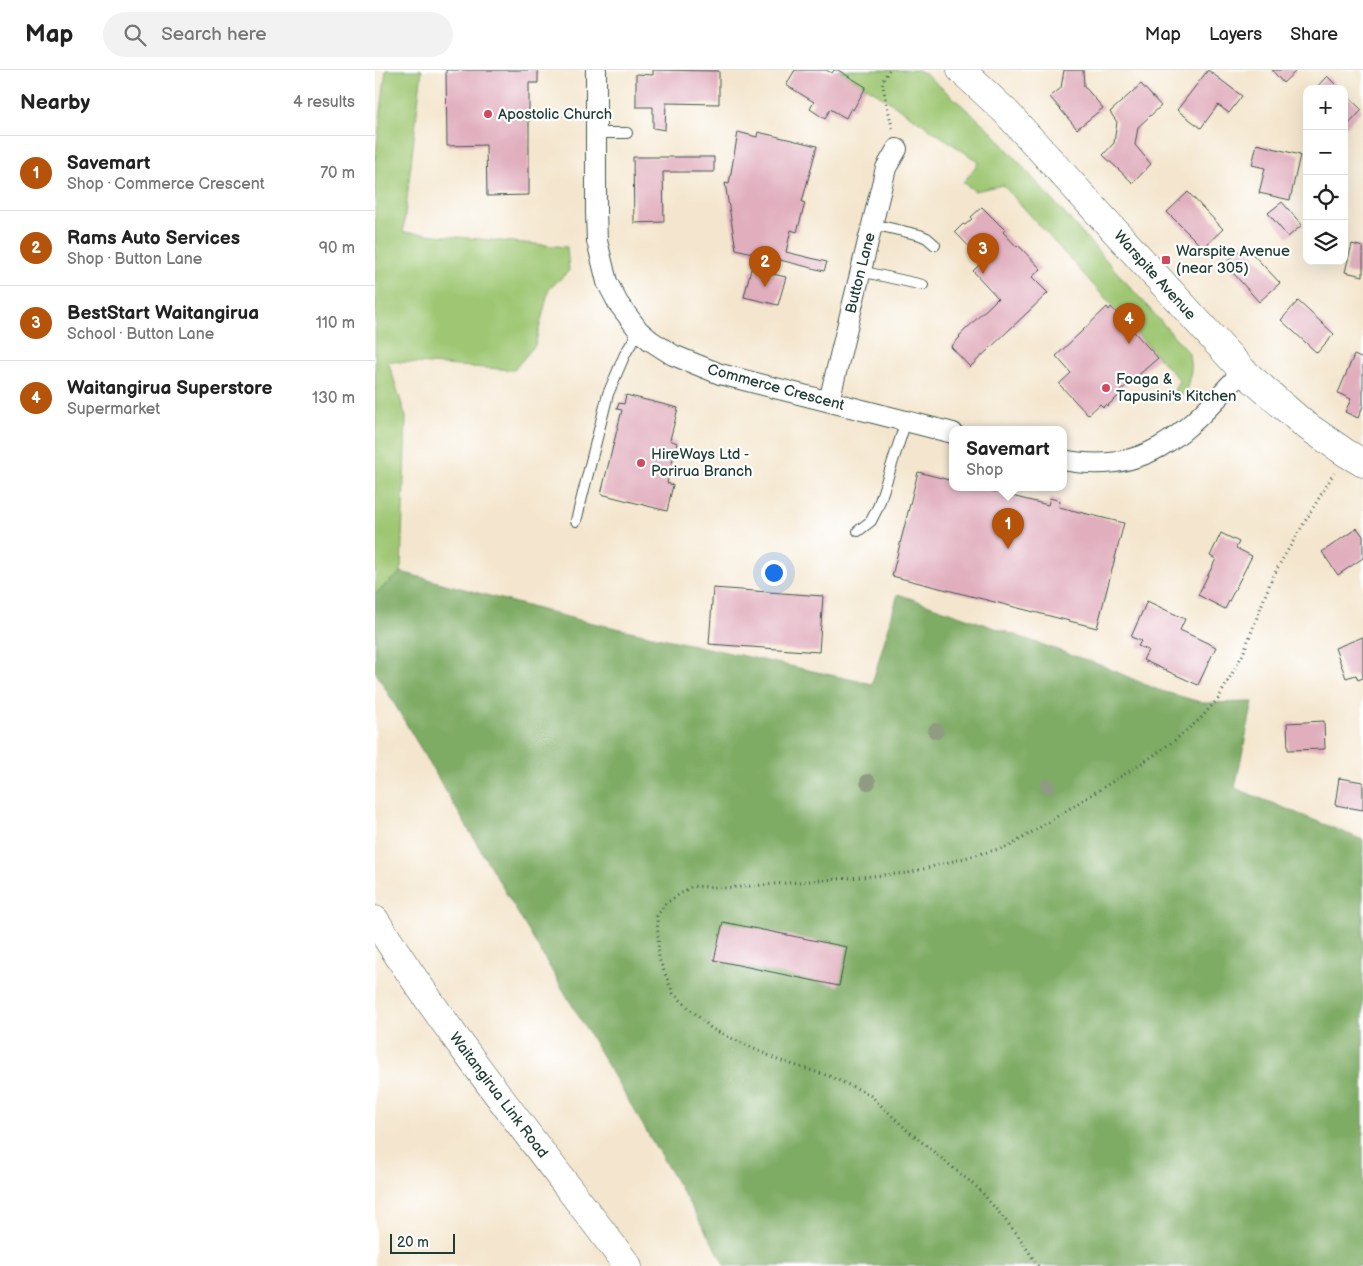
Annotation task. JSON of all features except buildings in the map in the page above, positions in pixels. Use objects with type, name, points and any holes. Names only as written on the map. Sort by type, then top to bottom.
[{"type":"main road","name":"Warspite Avenue","points":[[961,70],[1006,112],[1243,371],[1304,424],[1355,458]]},
{"type":"main road","name":"Waitangirua Link Road","points":[[375,920],[406,968],[448,1026],[628,1266]]},
{"type":"street","name":"Commerce Crescent","points":[[596,70],[597,241],[607,282],[618,303],[639,331],[673,356],[711,371],[949,432]]},
{"type":"street","name":"Button Lane","points":[[829,401],[886,168],[897,148]]},
{"type":"street","points":[[1067,461],[1083,464],[1103,464],[1133,459],[1155,451],[1179,434],[1243,371]]},
{"type":"lane","points":[[596,133],[627,133]]},
{"type":"lane","points":[[872,224],[920,235],[935,245]]},
{"type":"lane","points":[[860,271],[923,285]]},
{"type":"lane","points":[[576,521],[608,394],[625,354],[639,331]]},
{"type":"lane","points":[[859,530],[871,520],[878,508],[906,421]]},
{"type":"path","points":[[889,70],[882,82],[897,148]]},
{"type":"path","points":[[1038,1266],[1017,1234],[979,1189],[907,1130],[869,1094],[829,1076],[777,1060],[712,1029],[705,1023],[673,993],[659,959],[657,916],[665,904],[692,886],[727,888],[908,873],[1010,846],[1150,758],[1200,720],[1219,699],[1243,654],[1270,583],[1279,565],[1355,458]]},
{"type":"green space","points":[[386,70],[422,70],[403,232],[567,247],[569,271],[549,289],[535,345],[514,370],[388,361],[406,417],[401,572],[375,594],[375,161]]},
{"type":"green space","points":[[838,70],[919,70],[990,130],[1189,353],[1191,371],[1186,392],[1169,403],[1179,380],[1003,185],[975,191],[963,183],[979,162],[878,94]]},
{"type":"green space","points":[[401,572],[575,619],[872,684],[898,594],[1103,666],[1158,690],[1204,703],[1253,702],[1235,788],[1363,840],[1363,1266],[726,1266],[375,671],[375,594]]},
{"type":"place","name":"Apostolic Church","points":[[488,114]]},
{"type":"place","name":"Warspite Avenue (near 305)","points":[[1166,260]]},
{"type":"place","name":"BestStart Waitangirua","points":[[983,274]]},
{"type":"place","name":"Rams Auto Services","points":[[765,287]]},
{"type":"place","name":"Waitangirua Superstore","points":[[1129,344]]},
{"type":"place","name":"Foaga & Tapusini's Kitchen","points":[[1106,388]]},
{"type":"place","name":"HireWays Ltd - Porirua Branch","points":[[641,463]]},
{"type":"place","name":"Savemart","points":[[1008,549]]}]
